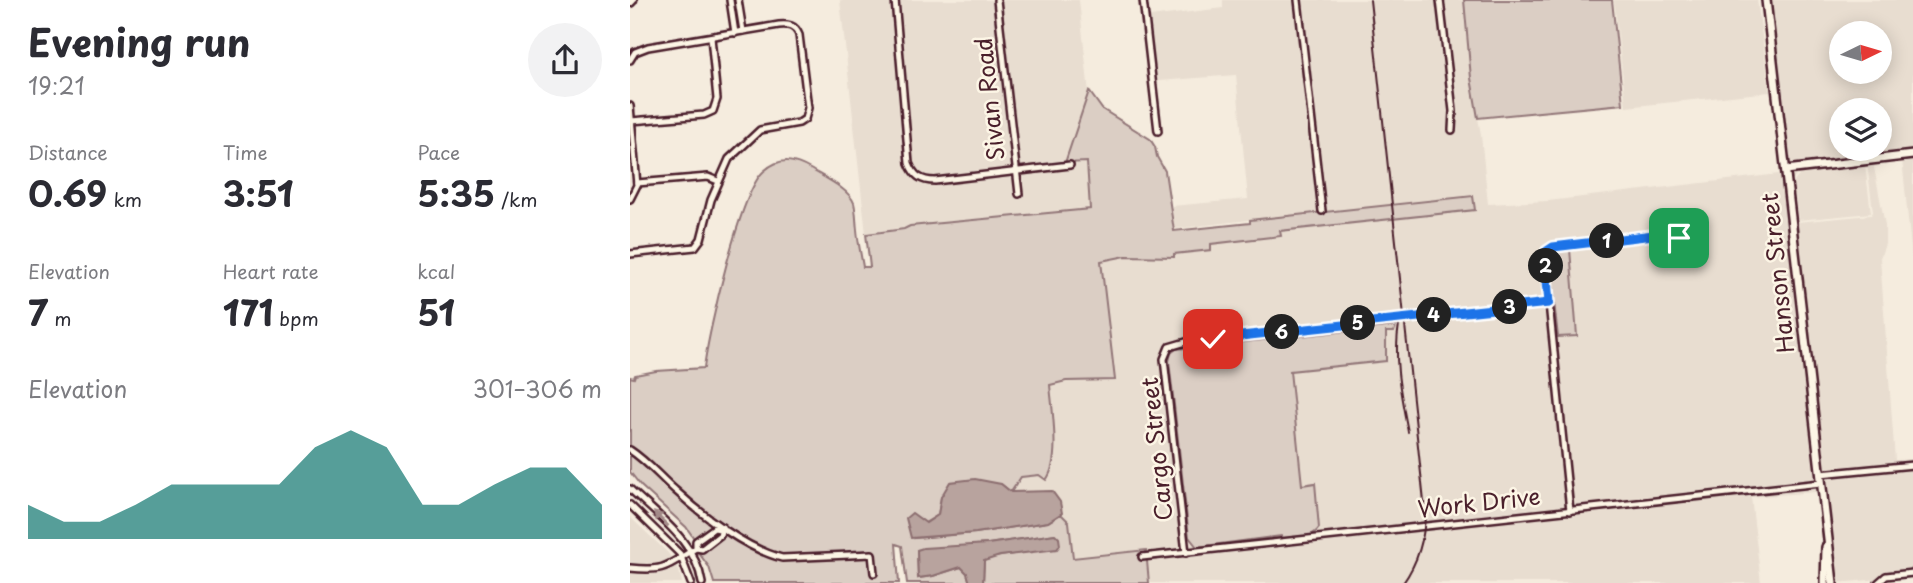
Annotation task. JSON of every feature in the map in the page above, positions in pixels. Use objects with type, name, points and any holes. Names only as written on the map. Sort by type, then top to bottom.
[{"type":"street","points":[[730,0],[739,32]]},
{"type":"street","points":[[738,0],[739,32]]},
{"type":"street","points":[[895,0],[909,163],[912,170],[922,179],[935,181],[1070,165]]},
{"type":"street","name":"Sivan Road","points":[[997,0],[1018,194]]},
{"type":"street","points":[[1143,0],[1158,131]]},
{"type":"street","points":[[1298,0],[1322,211]]},
{"type":"street","points":[[1440,0],[1452,130]]},
{"type":"street","name":"Hanson Street","points":[[1766,0],[1821,483],[1826,543],[1825,583]]},
{"type":"street","points":[[733,16],[740,15]]},
{"type":"street","points":[[630,60],[635,52],[643,48],[786,24],[796,28],[799,34],[807,111],[805,119],[799,123],[765,128],[755,133],[729,159],[718,181],[701,239],[695,247],[630,254]]},
{"type":"street","points":[[631,121],[704,115],[713,111],[717,99],[711,37]]},
{"type":"street","points":[[630,106],[637,183],[630,199]]},
{"type":"street","points":[[1786,170],[1913,155]]},
{"type":"street","points":[[637,183],[708,177],[718,181]]},
{"type":"street","points":[[1570,511],[1549,303],[1545,257],[1547,251],[1553,247],[1668,234]]},
{"type":"street","name":"Cargo Street","points":[[1186,552],[1164,359],[1169,347],[1186,342],[1549,303]]},
{"type":"street","points":[[630,450],[721,528],[769,555],[782,558],[872,554],[874,573]]},
{"type":"street","points":[[1820,474],[1913,465]]},
{"type":"street","name":"Work Drive","points":[[1142,557],[1821,483]]},
{"type":"street","points":[[630,489],[693,550],[702,583]]},
{"type":"street","points":[[630,505],[682,557],[691,583]]},
{"type":"street","points":[[693,550],[696,541],[714,528],[721,528]]},
{"type":"street","points":[[630,568],[657,570],[693,550],[702,549],[720,535],[721,528]]},
{"type":"street","points":[[710,531],[716,538]]},
{"type":"street","name":"Hanson Street","points":[[1826,543],[1833,583]]},
{"type":"street","points":[[1878,583],[1886,576],[1913,573]]},
{"type":"shaded area","points":[[840,0],[1079,0],[1089,93],[1085,107],[1094,207],[907,227],[866,234]]},
{"type":"shaded area","points":[[1223,0],[1464,0],[1471,78],[1481,135],[1488,204],[1548,201],[1784,175],[1818,486],[1816,492],[1751,497],[1761,583],[1146,583],[1073,558],[1069,522],[1062,513],[1011,492],[1021,477],[1051,473],[1054,430],[1050,385],[1088,380],[1102,276],[1101,256],[1251,237],[1249,220],[1174,229],[1172,206],[1248,199],[1236,75],[1158,79],[1157,84],[1152,85],[1150,17],[1223,8]],"holes":[[[1394,330],[1386,331],[1385,361],[1290,371],[1302,485],[1192,544],[1169,362],[1171,353],[1176,348],[1261,339]]]},
{"type":"shaded area","points":[[1464,0],[1612,0],[1623,104],[1478,118],[1471,78]]},
{"type":"shaded area","points":[[1614,0],[1757,0],[1770,92],[1626,107]]},
{"type":"shaded area","points":[[1769,0],[1913,0],[1913,153],[1892,155],[1892,98],[1829,98],[1829,161],[1842,161],[1789,167]]},
{"type":"shaded area","points":[[1089,91],[1102,109],[1150,139],[1155,147],[1165,171],[1174,231],[1473,196],[1475,210],[1280,231],[1281,236],[1211,244],[1211,250],[1174,254],[1174,257],[1126,256],[1101,261],[1115,380],[1066,381],[1050,385],[1054,448],[1051,472],[1046,480],[1039,475],[1021,477],[1011,492],[1001,484],[941,497],[938,515],[925,523],[915,538],[976,533],[1048,522],[1061,514],[1069,522],[1073,558],[1146,550],[1149,583],[983,583],[984,561],[1026,552],[1055,534],[988,544],[917,550],[918,578],[961,567],[967,573],[970,583],[907,583],[902,546],[896,544],[899,583],[714,583],[709,567],[695,548],[693,537],[686,527],[641,486],[630,472],[630,377],[656,371],[704,368],[726,264],[745,205],[764,171],[782,161],[794,162],[836,184],[847,193],[854,203],[863,267],[870,267],[866,234],[910,226],[1090,209],[1087,162],[1065,163]]},
{"type":"shaded area","points":[[1913,158],[1913,268],[1902,159]]},
{"type":"shaded area","points":[[1873,162],[1885,225],[1885,244],[1880,258],[1895,460],[1913,459],[1913,576],[1836,583],[1789,172],[1800,171],[1792,181],[1797,222],[1871,215],[1873,212],[1867,163]]},
{"type":"shaded area","points":[[1865,165],[1871,213],[1798,220],[1794,182],[1801,173]]},
{"type":"shaded area","points":[[1570,249],[1577,336],[1558,337],[1549,257],[1553,251]]},
{"type":"shaded area","points":[[1396,326],[1394,332],[1386,332],[1386,361],[1290,371],[1302,485],[1315,483],[1319,528],[1316,532],[1303,537],[1281,536],[1197,547],[1189,537],[1169,361],[1171,353],[1176,349]]},
{"type":"shaded area","points":[[975,479],[1001,484],[1011,492],[1052,491],[1060,502],[1062,513],[1048,522],[976,533],[911,538],[906,518],[912,513],[926,523],[938,515],[941,497],[950,482]]},
{"type":"shaded area","points":[[630,517],[668,553],[679,571],[682,583],[630,583]]},
{"type":"shaded area","points":[[1055,534],[1060,545],[1057,549],[1000,556],[984,561],[983,583],[970,583],[967,573],[961,567],[918,578],[917,550],[923,548],[988,544]]},
{"type":"railway","points":[[1370,0],[1425,511],[1420,549],[1403,583]]},
{"type":"railway","points":[[1399,324],[1397,365],[1408,432]]},
{"type":"route","points":[[1213,339],[1549,303],[1545,257],[1547,251],[1553,247],[1662,234],[1668,234],[1674,240],[1679,238]]}]
